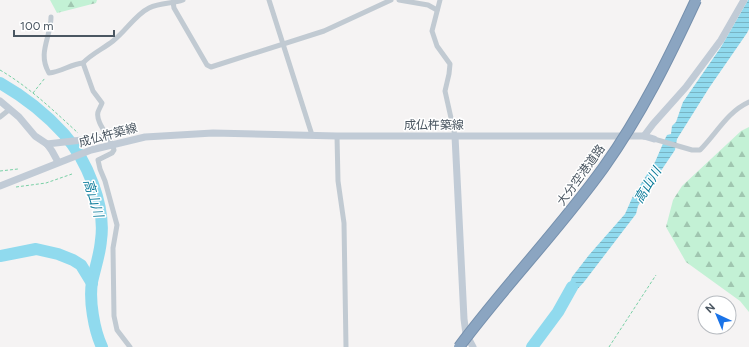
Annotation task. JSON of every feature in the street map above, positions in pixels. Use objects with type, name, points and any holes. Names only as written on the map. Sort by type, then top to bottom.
[{"type":"highway","name":"大分空港道路","points":[[459,347],[473,328],[551,236],[607,162],[626,134],[664,68],[696,0]]},
{"type":"main road","points":[[644,136],[686,87],[721,40],[744,0]]},
{"type":"main road","points":[[0,100],[35,136],[47,144],[58,162]]},
{"type":"main road","name":"成仏杵築線","points":[[0,186],[91,150],[144,137],[213,133],[337,136],[644,136],[654,139]]},
{"type":"main road","points":[[454,136],[464,319],[466,334],[473,347]]},
{"type":"main road","points":[[47,144],[108,137]]},
{"type":"street","points":[[51,18],[51,26],[44,46],[44,56],[46,68],[49,73],[55,73],[82,63],[113,42],[140,13],[156,4],[183,0]]},
{"type":"street","points":[[269,0],[312,135]]},
{"type":"street","points":[[173,2],[174,8],[207,64],[211,66],[324,31],[391,0]]},
{"type":"street","points":[[399,0],[428,6],[437,10]]},
{"type":"street","points":[[440,0],[432,31],[437,46],[450,64],[444,91],[454,136]]},
{"type":"street","points":[[82,63],[93,91],[102,104],[97,114],[99,120],[113,144],[114,150],[112,153],[98,160],[117,225],[113,248],[114,316],[117,330],[130,347]]},
{"type":"street","points":[[654,139],[692,150],[700,150],[733,112],[749,102]]},
{"type":"street","points":[[0,117],[10,109]]},
{"type":"street","points":[[337,136],[338,181],[344,223],[346,347]]},
{"type":"path","points":[[0,70],[50,107],[82,140]]},
{"type":"path","points":[[33,93],[49,73]]},
{"type":"path","points":[[0,171],[18,169]]},
{"type":"path","points":[[11,182],[17,188],[46,183],[72,174]]},
{"type":"path","points":[[608,347],[656,274]]},
{"type":"green space","points":[[50,0],[97,0],[96,3],[57,13]]},
{"type":"green space","points":[[749,127],[749,312],[737,299],[737,295],[732,295],[686,262],[666,227],[673,200],[682,186],[741,131]]},
{"type":"water","points":[[748,0],[749,29],[747,33],[709,88],[677,139],[675,150],[638,206],[636,214],[584,282],[560,308],[572,277],[625,214],[633,196],[655,162],[667,135],[671,134],[672,126],[676,122],[683,102],[721,47]]},
{"type":"waterway","name":"高山川","points":[[0,83],[34,106],[50,119],[64,134],[80,157],[93,184],[98,198],[102,227],[100,250],[92,282],[91,297],[95,324],[102,347]]},
{"type":"waterway","points":[[0,256],[36,249],[58,254],[81,265],[92,283]]},
{"type":"waterway","name":"高山川","points":[[532,347],[558,312],[572,287]]}]
